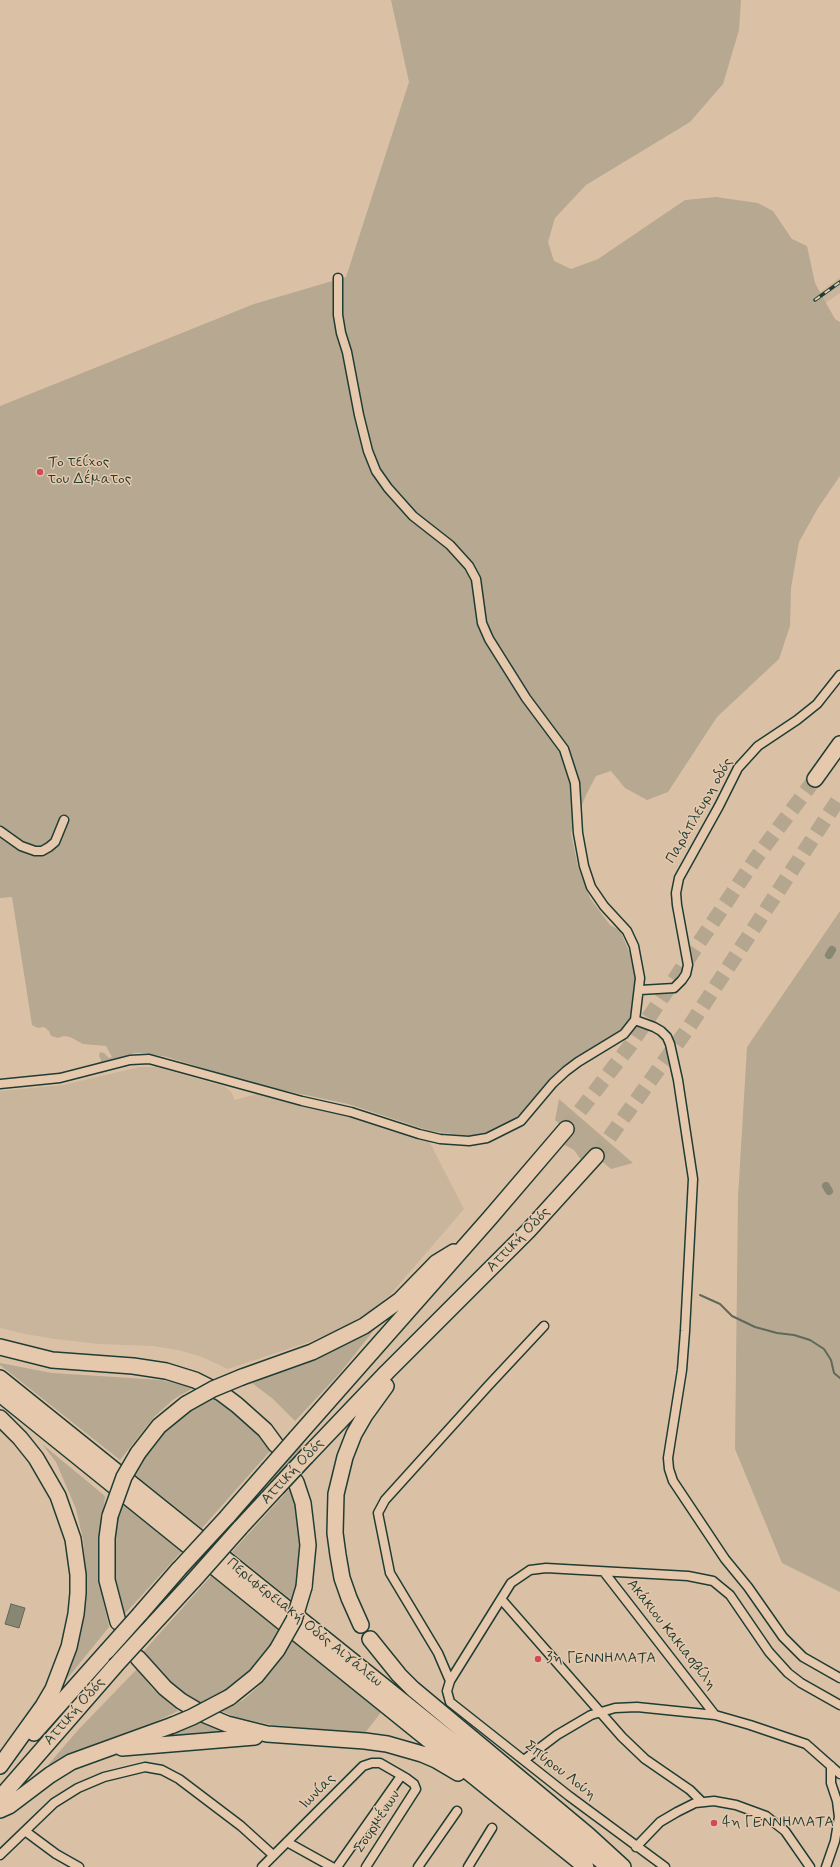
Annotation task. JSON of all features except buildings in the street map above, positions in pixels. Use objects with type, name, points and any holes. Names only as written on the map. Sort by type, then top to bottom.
[{"type":"highway","points":[[815,779],[840,744]]},
{"type":"highway","name":"Αττική Οδός","points":[[0,1771],[227,1517],[566,1129]]},
{"type":"highway","name":"Αττική Οδός","points":[[0,1798],[115,1666],[277,1488],[387,1372],[456,1305],[528,1231],[596,1156]]},
{"type":"highway","points":[[118,1622],[112,1601],[106,1566],[107,1538],[110,1516],[121,1483],[138,1453],[159,1426],[186,1404],[213,1390],[242,1377],[312,1352],[359,1329],[400,1300],[436,1263],[467,1244]]},
{"type":"highway","points":[[361,1625],[342,1578],[335,1533],[336,1494],[345,1457],[354,1434],[376,1398],[456,1305]]},
{"type":"highway","points":[[0,1347],[52,1360],[133,1366],[166,1371],[195,1380],[221,1393],[237,1405],[264,1430],[276,1445]]},
{"type":"highway","name":"Περιφερειακή Οδός Αιγάλεω","points":[[0,1378],[609,1867]]},
{"type":"highway","name":"Περιφερειακή Οδός Αιγάλεω","points":[[0,1394],[586,1867]]},
{"type":"highway","points":[[0,1418],[20,1438],[36,1458],[58,1496],[72,1539],[78,1575],[78,1593],[72,1637],[59,1675],[43,1706],[0,1766]]},
{"type":"highway","points":[[0,1810],[9,1806],[29,1790],[71,1762],[105,1748],[192,1717],[230,1698],[256,1676],[277,1650],[294,1620],[304,1587],[308,1544],[304,1510],[296,1482]]},
{"type":"highway","points":[[370,1639],[399,1675],[413,1689],[583,1830],[623,1867]]},
{"type":"highway","points":[[138,1658],[165,1688],[203,1714],[240,1728],[280,1735],[387,1744],[422,1754],[449,1767],[498,1802],[521,1813]]},
{"type":"highway","points":[[105,1748],[280,1735]]},
{"type":"street","points":[[0,1084],[60,1078],[130,1060],[149,1059],[302,1101],[351,1112],[419,1134],[448,1140],[469,1141],[487,1138],[521,1121],[553,1083],[566,1071],[624,1034],[635,1020],[640,990],[640,978],[629,934],[604,906],[591,887],[584,866],[578,833],[575,783],[564,749],[526,698],[489,639],[482,624],[476,579],[469,566],[450,545],[413,516],[388,488],[376,471],[368,451],[359,415],[347,352],[340,327],[338,315],[338,278]]},
{"type":"street","name":"Παράπλευρη οδός","points":[[640,990],[674,988],[686,974],[688,965],[676,893],[679,878],[719,806],[738,768],[758,746],[797,720],[817,704],[840,675]]},
{"type":"street","points":[[0,831],[21,846],[35,851],[42,851],[54,842],[64,820]]},
{"type":"street","points":[[635,1020],[654,1027],[668,1037],[678,1080],[693,1179],[682,1370],[668,1458],[669,1469],[673,1480],[726,1559],[783,1637],[803,1657],[840,1678]]},
{"type":"street","points":[[450,1681],[438,1653],[390,1573],[378,1513],[385,1500],[544,1326]]},
{"type":"street","points":[[450,1681],[511,1583],[517,1578],[537,1568],[688,1576],[707,1579],[718,1584],[730,1595],[769,1652],[788,1673],[800,1683],[840,1705]]},
{"type":"street","name":"Ακάκιου Κακιασβίλη","points":[[604,1572],[715,1715]]},
{"type":"street","points":[[500,1599],[622,1737],[645,1759],[690,1790],[702,1802]]},
{"type":"street","name":"Σπύρου Λούη","points":[[450,1681],[448,1691],[450,1702],[454,1706],[664,1867]]},
{"type":"street","points":[[524,1760],[580,1720],[615,1708],[637,1707],[715,1715],[746,1723],[806,1744],[840,1774]]},
{"type":"street","name":"Ιωνίας","points":[[262,1867],[363,1766],[372,1763],[380,1763],[390,1767],[401,1776]]},
{"type":"street","points":[[826,1867],[835,1841],[839,1817],[837,1801],[831,1783],[831,1766]]},
{"type":"street","points":[[0,1856],[54,1803],[78,1788],[104,1777],[145,1767],[162,1770],[179,1779],[242,1826],[273,1855]]},
{"type":"street","points":[[336,1867],[401,1776]]},
{"type":"street","name":"Σουρμένων","points":[[366,1867],[416,1789],[414,1784],[401,1776]]},
{"type":"street","points":[[636,1847],[660,1822],[677,1812],[702,1802],[724,1802],[746,1808],[766,1816],[784,1831],[810,1867]]},
{"type":"street","points":[[418,1867],[457,1811]]},
{"type":"street","points":[[468,1867],[492,1828]]},
{"type":"street","points":[[25,1831],[56,1854],[79,1867]]},
{"type":"street","points":[[287,1842],[332,1867]]},
{"type":"shaded area","points":[[391,0],[741,0],[739,30],[723,84],[690,122],[586,185],[555,218],[548,242],[554,261],[571,269],[598,259],[685,200],[716,197],[758,203],[773,211],[792,239],[807,246],[815,283],[835,319],[840,322],[840,476],[818,508],[799,542],[791,588],[790,626],[779,659],[717,717],[668,792],[647,800],[625,788],[611,771],[596,776],[586,795],[571,833],[578,867],[590,898],[610,925],[620,930],[638,973],[633,1013],[625,1031],[621,1029],[616,1037],[576,1060],[519,1115],[503,1127],[484,1134],[469,1136],[430,1131],[348,1104],[258,1085],[167,1057],[135,1053],[100,1064],[100,1052],[104,1053],[109,1058],[112,1057],[106,1046],[83,1044],[70,1037],[64,1036],[58,1038],[51,1036],[49,1031],[44,1027],[38,1028],[32,1025],[12,897],[0,898],[0,406],[254,304],[346,277],[409,82]]},
{"type":"shaded area","points":[[840,277],[840,293],[827,302],[819,304],[817,295]]},
{"type":"shaded area","points":[[840,911],[840,1592],[782,1563],[735,1449],[738,1197],[747,1047]]},
{"type":"shaded area","points":[[139,1067],[156,1067],[224,1086],[231,1092],[235,1100],[257,1094],[343,1114],[429,1141],[464,1209],[390,1295],[369,1312],[342,1328],[309,1342],[228,1369],[202,1357],[178,1350],[153,1346],[98,1344],[55,1339],[0,1328],[0,1091],[63,1085]]},
{"type":"shaded area","points":[[559,1099],[633,1163],[611,1169],[589,1150],[581,1160],[574,1150],[563,1144],[571,1134],[555,1120]]},
{"type":"shaded area","points":[[374,1330],[340,1373],[295,1421],[273,1399],[252,1383],[318,1356]]},
{"type":"shaded area","points":[[0,1363],[52,1373],[162,1380],[193,1388],[174,1399],[154,1417],[120,1460],[0,1365]]},
{"type":"shaded area","points":[[214,1395],[246,1419],[272,1449],[202,1528],[133,1473],[159,1436],[191,1408]]},
{"type":"shaded area","points":[[42,1444],[105,1496],[98,1563],[103,1600],[109,1627],[58,1690],[75,1653],[84,1612],[86,1572],[83,1539],[76,1509],[56,1462]]},
{"type":"shaded area","points":[[300,1444],[302,1450],[111,1661],[110,1657]]},
{"type":"shaded area","points":[[291,1487],[299,1510],[303,1558],[294,1602],[232,1552]]},
{"type":"shaded area","points":[[120,1501],[182,1551],[122,1617],[114,1587],[112,1540]]},
{"type":"shaded area","points":[[212,1575],[282,1631],[262,1660],[237,1684],[203,1706],[176,1688],[153,1665],[143,1652]]},
{"type":"shaded area","points":[[11,1604],[25,1608],[19,1628],[5,1624]]},
{"type":"shaded area","points":[[293,1641],[382,1711],[365,1733],[272,1725],[236,1717],[221,1711],[243,1700],[259,1686]]},
{"type":"shaded area","points":[[137,1669],[153,1689],[178,1711],[147,1726],[48,1765],[78,1730]]},
{"type":"shaded area","points":[[200,1720],[230,1733],[147,1741]]},
{"type":"waterway","points":[[829,955],[832,950]]},
{"type":"waterway","points":[[826,1186],[829,1191]]},
{"type":"waterway","points":[[700,1295],[720,1304],[732,1316],[755,1327],[810,1340],[824,1349],[831,1360],[834,1373],[840,1378]]},
{"type":"tunnel","points":[[566,1129],[629,1047],[756,858],[815,779]]},
{"type":"tunnel","points":[[596,1156],[689,1027],[840,797]]},
{"type":"railway","points":[[815,300],[840,282]]},
{"type":"place","name":"Το τείχος του Δέματος","points":[[40,472]]},
{"type":"place","name":"3η ΓΕΝΝΗΜΑΤΑ","points":[[538,1659]]},
{"type":"place","name":"4η ΓΕΝΝΗΜΑΤΑ","points":[[714,1823]]}]
